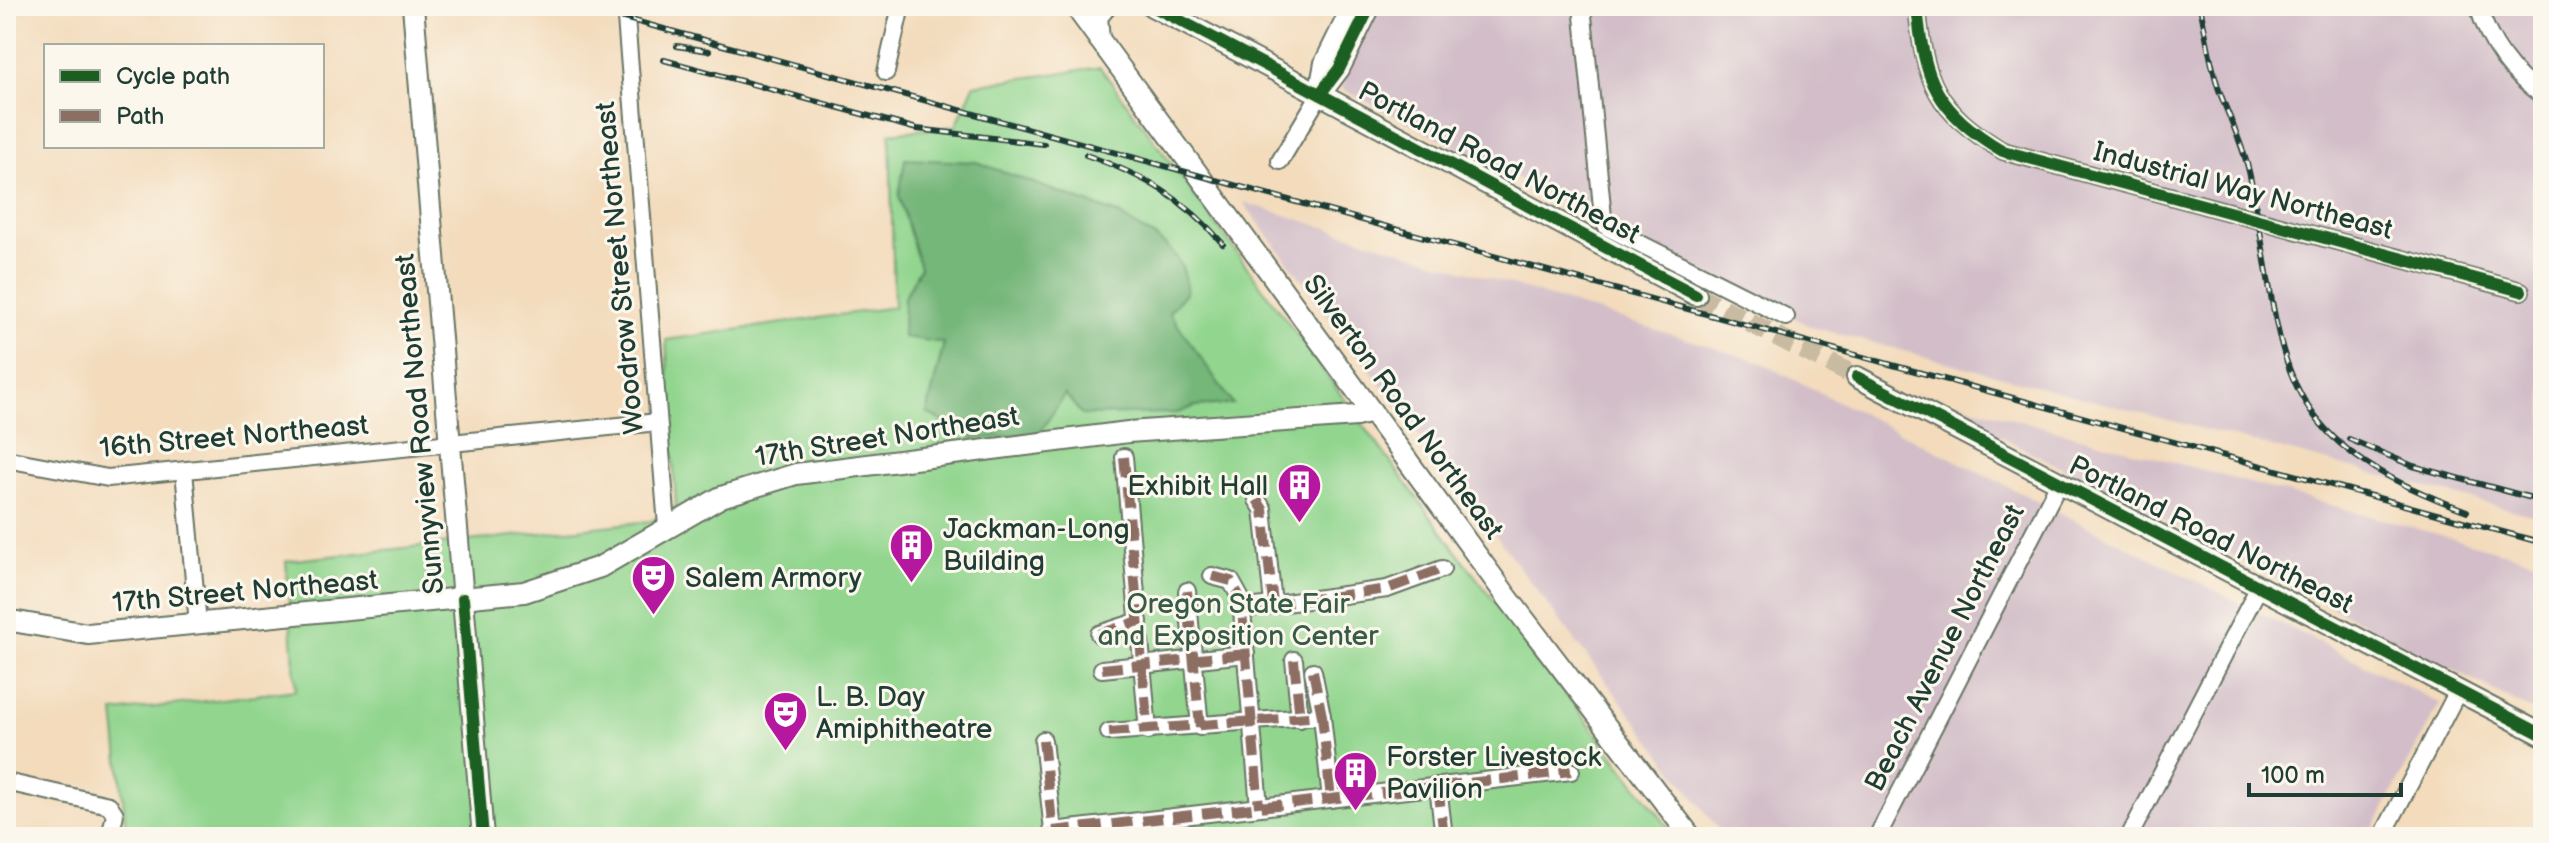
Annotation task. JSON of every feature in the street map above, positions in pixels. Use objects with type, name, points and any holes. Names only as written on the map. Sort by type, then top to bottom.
[{"type":"main road","name":"Sunnyview Road Northeast","points":[[413,6],[483,837]]},
{"type":"main road","name":"Silverton Road Northeast","points":[[1075,6],[1372,412],[1691,837]]},
{"type":"main road","points":[[1099,39],[1097,17],[1106,6]]},
{"type":"main road","name":"Portland Road Northeast","points":[[1152,6],[1696,295]]},
{"type":"main road","points":[[1320,94],[1325,63],[1353,6]]},
{"type":"main road","points":[[1320,94],[1339,69],[1370,6]]},
{"type":"main road","name":"Portland Road Northeast","points":[[1857,377],[2543,735]]},
{"type":"main road","name":"17th Street Northeast","points":[[6,620],[88,634],[524,592],[577,577],[633,550],[667,526],[744,488],[810,471],[1128,432],[1356,416],[1372,412]]},
{"type":"street","name":"Woodrow Street Northeast","points":[[625,6],[667,526]]},
{"type":"street","points":[[886,72],[901,6]]},
{"type":"street","points":[[1582,6],[1605,223],[1611,230],[1786,317]]},
{"type":"street","name":"Industrial Way Northeast","points":[[1917,6],[1921,49],[1929,80],[1942,104],[1960,123],[2003,151],[2521,291]]},
{"type":"street","points":[[2478,6],[2489,37],[2505,61],[2525,84],[2543,96]]},
{"type":"street","points":[[1280,161],[1320,94]]},
{"type":"street","name":"16th Street Northeast","points":[[6,459],[96,478],[658,422]]},
{"type":"street","points":[[1124,457],[1148,731]]},
{"type":"street","points":[[184,471],[198,624]]},
{"type":"street","name":"Beach Avenue Northeast","points":[[1877,837],[2059,483]]},
{"type":"street","points":[[1257,500],[1263,509],[1273,604]]},
{"type":"street","points":[[1242,609],[1387,589],[1442,569]]},
{"type":"street","points":[[1212,576],[1231,581],[1238,590],[1242,609],[1249,724],[1259,807]]},
{"type":"street","points":[[2129,837],[2259,587]]},
{"type":"street","points":[[1187,591],[1200,727]]},
{"type":"street","points":[[1099,634],[1139,621]]},
{"type":"street","points":[[1102,669],[1246,654]]},
{"type":"street","points":[[1294,660],[1300,719]]},
{"type":"street","points":[[1313,671],[1322,716],[1331,799]]},
{"type":"street","points":[[2382,837],[2458,691]]},
{"type":"street","points":[[1109,732],[1249,724],[1322,716]]},
{"type":"street","points":[[1043,740],[1052,834],[1571,771]]},
{"type":"street","points":[[6,782],[109,805],[114,810],[110,837]]},
{"type":"street","points":[[1438,786],[1444,837]]},
{"type":"shaded area","points":[[1373,6],[2543,6],[2543,518],[1812,327],[1342,89]]},
{"type":"shaded area","points":[[1243,202],[1757,361],[2440,703],[2369,837],[1724,837]]},
{"type":"shaded area","points":[[1915,392],[2543,563],[2543,716]]},
{"type":"green space","name":"Oregon State Fair and Exposition Center","points":[[1100,67],[1462,559],[1676,837],[127,837],[114,712],[296,690],[286,561],[651,521],[676,506],[666,340],[894,307],[890,133],[956,126],[974,85]],"holes":[[[976,162],[1120,215],[1137,228],[1157,237],[1168,312],[1196,406],[1177,413],[1065,393],[927,413],[944,343],[904,298]]]},
{"type":"green space","points":[[905,159],[976,162],[1120,215],[1165,244],[1180,263],[1187,292],[1169,312],[1233,404],[1196,406],[1177,413],[1082,415],[1065,394],[1039,434],[974,439],[927,413],[944,343],[903,337],[904,298],[920,268],[899,196]]},
{"type":"tunnel","points":[[1696,295],[1857,377]]},
{"type":"railway","points":[[580,6],[2543,543]]},
{"type":"railway","points":[[2200,6],[2216,80],[2247,165],[2281,343],[2296,385],[2318,421],[2352,453],[2401,483],[2467,511]]},
{"type":"railway","points":[[677,46],[709,51]]},
{"type":"railway","points":[[664,60],[917,129],[1044,144]]},
{"type":"railway","points":[[1086,155],[1126,171],[1178,201],[1223,244]]},
{"type":"railway","points":[[2349,439],[2413,466],[2543,501]]},
{"type":"marked path","points":[[1124,457],[1148,731]]},
{"type":"marked path","points":[[1257,500],[1263,509],[1273,604]]},
{"type":"marked path","points":[[1242,609],[1387,589],[1442,569]]},
{"type":"marked path","points":[[1212,576],[1231,581],[1241,599],[1259,807]]},
{"type":"marked path","points":[[1187,591],[1200,727]]},
{"type":"marked path","points":[[1099,634],[1139,621]]},
{"type":"marked path","points":[[1102,669],[1246,654]]},
{"type":"marked path","points":[[1294,660],[1300,719]]},
{"type":"marked path","points":[[1313,671],[1322,716]]},
{"type":"marked path","points":[[1109,732],[1322,716],[1331,799]]},
{"type":"marked path","points":[[1043,740],[1053,831],[1050,837]]},
{"type":"marked path","points":[[1053,831],[1571,771]]},
{"type":"marked path","points":[[1438,786],[1444,837]]},
{"type":"cycle path","points":[[1152,6],[1696,295]]},
{"type":"cycle path","points":[[1320,94],[1339,69],[1370,6]]},
{"type":"cycle path","points":[[1917,6],[1924,55],[1938,92],[1962,122],[2003,151],[2521,291]]},
{"type":"cycle path","points":[[1857,377],[2543,735]]},
{"type":"cycle path","points":[[463,599],[483,837]]},
{"type":"place","name":"Exhibit Hall","points":[[1299,525]]},
{"type":"place","name":"Jackman-Long Building","points":[[912,584]]},
{"type":"place","name":"Salem Armory","points":[[654,617]]},
{"type":"place","name":"L. B. Day Amiphitheatre","points":[[785,752]]},
{"type":"place","name":"Forster Livestock Pavilion","points":[[1355,812]]}]
